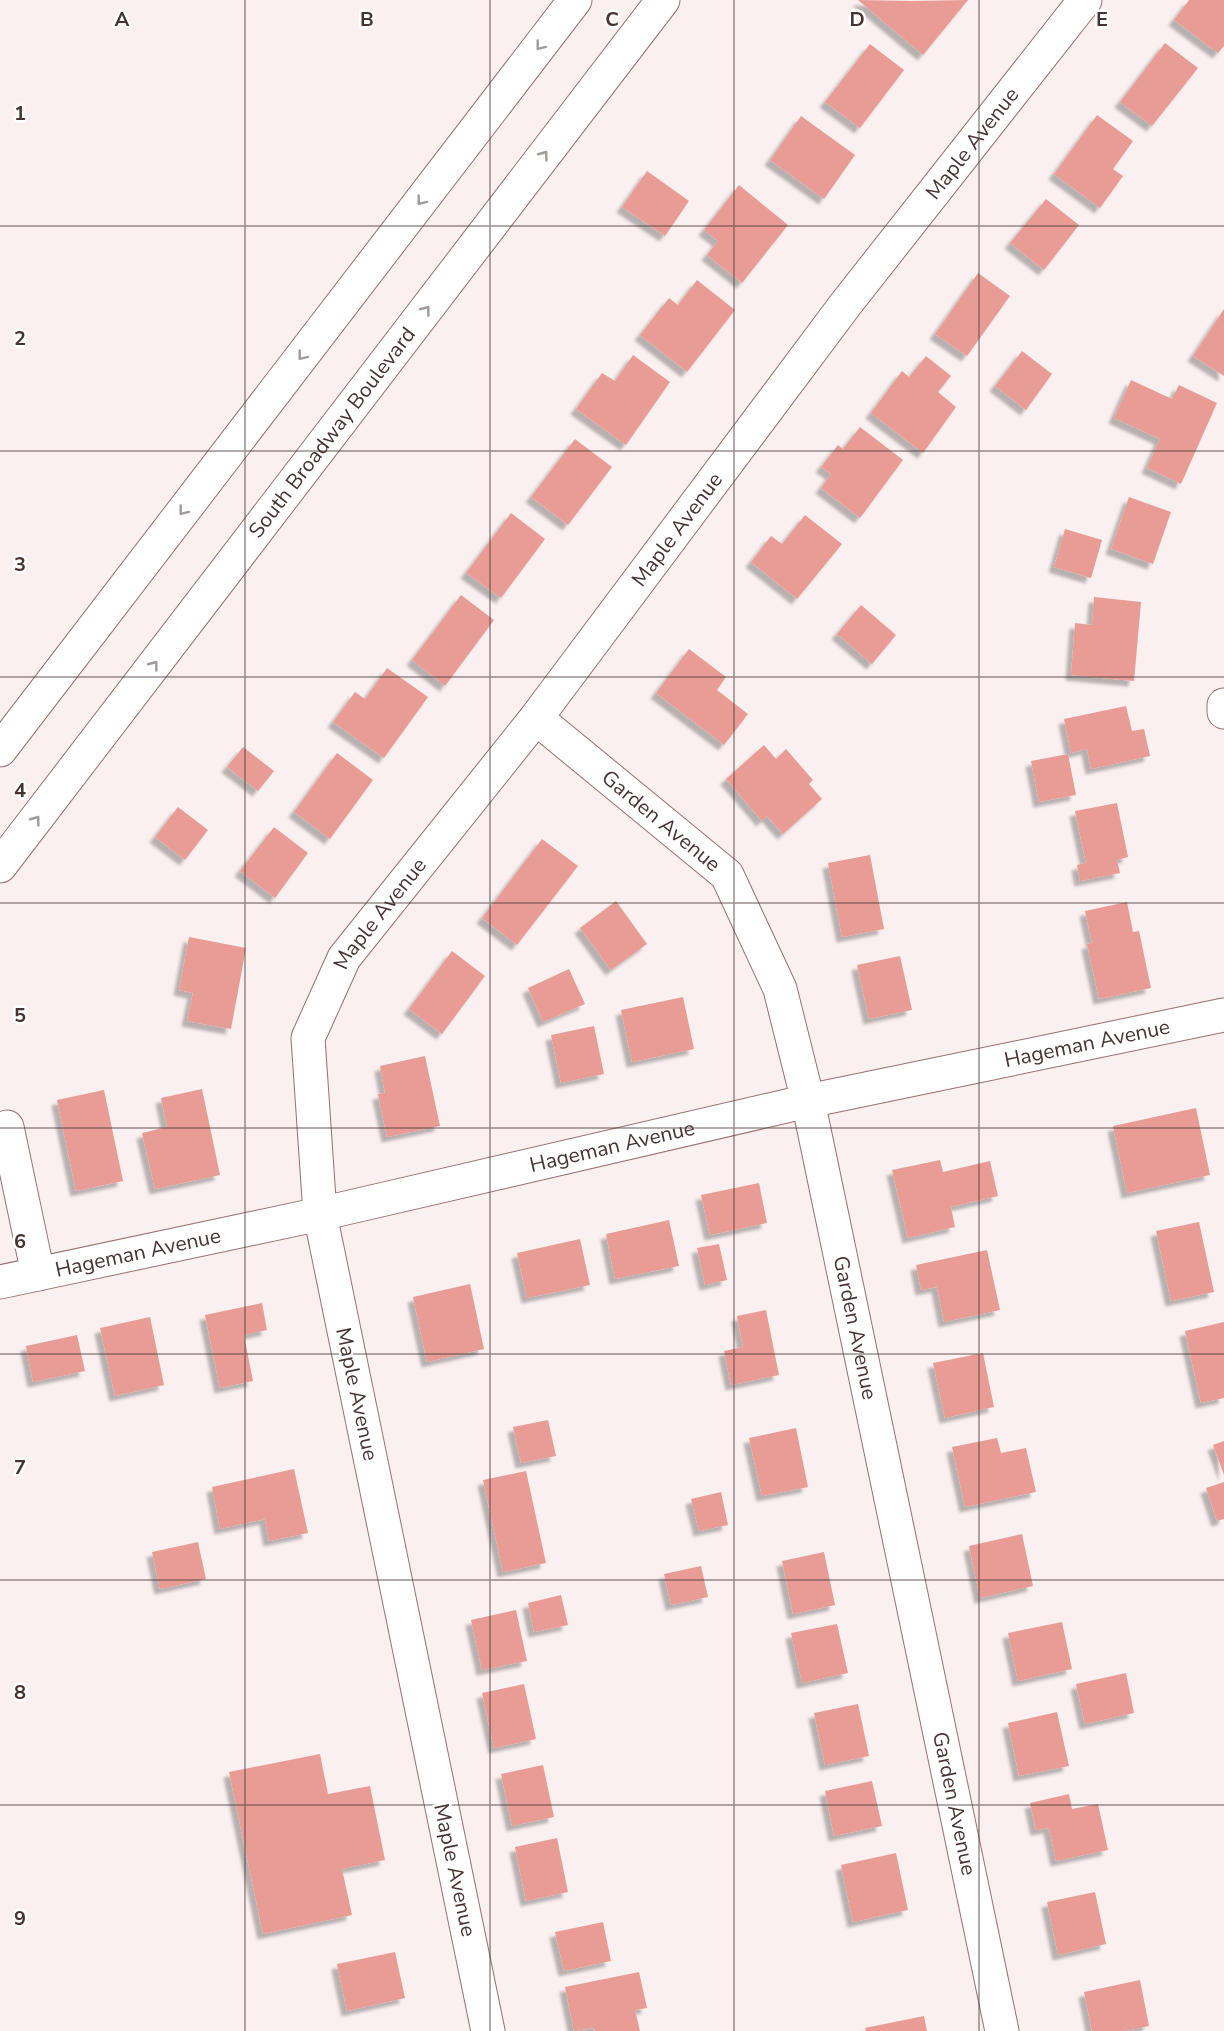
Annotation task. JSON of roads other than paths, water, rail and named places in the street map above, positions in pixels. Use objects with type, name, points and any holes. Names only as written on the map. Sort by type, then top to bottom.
[{"type":"street","points":[[0,750],[575,0]]},
{"type":"street","name":"South Broadway Boulevard","points":[[0,866],[663,0]]},
{"type":"street","name":"Maple Avenue","points":[[488,2031],[320,1214],[308,1038],[344,958],[536,718],[844,305],[1084,0]]},
{"type":"street","points":[[1224,705],[1224,712]]},
{"type":"street","name":"Garden Avenue","points":[[536,718],[727,875],[780,989],[807,1101],[1002,2031]]},
{"type":"street","name":"Hageman Avenue","points":[[0,1282],[320,1214],[807,1101],[1224,1015]]},
{"type":"street","points":[[7,1127],[38,1274]]}]
